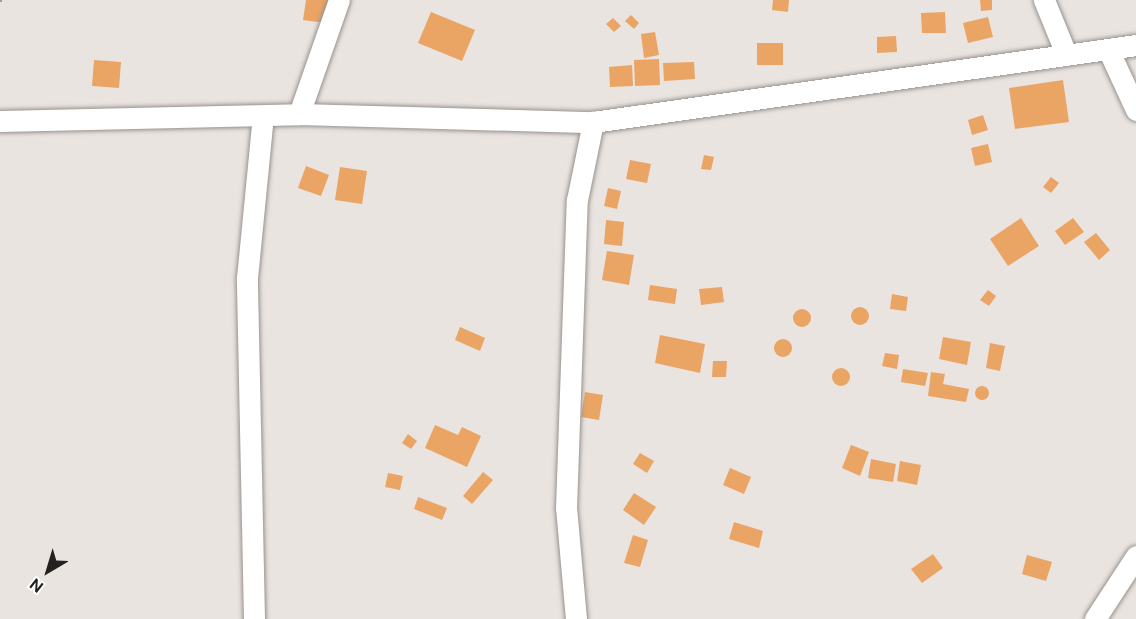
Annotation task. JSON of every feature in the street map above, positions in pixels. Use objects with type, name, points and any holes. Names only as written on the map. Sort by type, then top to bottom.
[{"type":"street","points":[[299,114],[339,0]]},
{"type":"street","points":[[1044,0],[1066,54]]},
{"type":"street","points":[[0,121],[299,114],[593,122],[1136,45]]},
{"type":"street","points":[[1108,50],[1136,110]]},
{"type":"street","points":[[254,619],[247,278],[263,116]]},
{"type":"street","points":[[576,619],[566,508],[577,200],[593,122]]},
{"type":"street","points":[[1095,619],[1136,556]]},
{"type":"building","points":[[306,0],[329,0],[325,23],[303,20]]},
{"type":"building","points":[[773,0],[789,0],[788,12],[772,10]]},
{"type":"building","points":[[980,0],[992,0],[992,10],[981,11]]},
{"type":"building","points":[[431,12],[475,30],[462,61],[418,43]]},
{"type":"building","points":[[945,12],[946,33],[922,33],[921,13]]},
{"type":"building","points":[[631,15],[639,23],[634,29],[625,21]]},
{"type":"building","points":[[988,17],[993,37],[968,43],[963,23]]},
{"type":"building","points":[[613,18],[621,26],[614,32],[606,24]]},
{"type":"building","points":[[655,32],[659,55],[644,58],[641,34]]},
{"type":"building","points":[[896,36],[897,52],[877,53],[877,37]]},
{"type":"building","points":[[757,43],[783,43],[783,65],[757,65]]},
{"type":"building","points":[[659,59],[660,85],[635,86],[634,60]]},
{"type":"building","points":[[94,60],[121,62],[119,88],[92,86]]},
{"type":"building","points":[[694,62],[695,79],[664,81],[663,63]]},
{"type":"building","points":[[632,65],[633,86],[610,87],[609,67]]},
{"type":"building","points":[[1063,80],[1069,122],[1015,129],[1009,88]]},
{"type":"building","points":[[983,115],[988,130],[972,135],[968,120]]},
{"type":"building","points":[[988,144],[992,162],[975,166],[971,148]]},
{"type":"building","points":[[704,155],[714,157],[711,170],[701,169]]},
{"type":"building","points":[[630,160],[651,164],[647,183],[626,179]]},
{"type":"building","points":[[306,166],[329,175],[321,196],[298,188]]},
{"type":"building","points":[[340,167],[367,171],[362,204],[335,200]]},
{"type":"building","points":[[1051,177],[1059,183],[1051,193],[1043,187]]},
{"type":"building","points":[[608,188],[621,191],[617,209],[604,206]]},
{"type":"building","points":[[1021,218],[1039,246],[1008,266],[990,239]]},
{"type":"building","points":[[1073,218],[1084,232],[1065,245],[1055,231]]},
{"type":"building","points":[[606,220],[624,222],[622,246],[604,244]]},
{"type":"building","points":[[1096,233],[1110,250],[1099,260],[1084,242]]},
{"type":"building","points":[[607,251],[634,255],[629,285],[602,280]]},
{"type":"building","points":[[650,285],[677,289],[675,304],[648,300]]},
{"type":"building","points":[[722,287],[724,302],[701,305],[699,289]]},
{"type":"building","points":[[988,290],[996,296],[989,306],[980,300]]},
{"type":"building","points":[[892,294],[908,297],[906,311],[890,309]]},
{"type":"building","points":[[860,307],[866,310],[869,316],[866,322],[860,325],[854,322],[851,316],[854,310]]},
{"type":"building","points":[[802,309],[808,312],[811,318],[808,324],[802,327],[796,324],[793,318],[796,312]]},
{"type":"building","points":[[460,327],[485,338],[480,351],[455,340]]},
{"type":"building","points":[[660,335],[705,344],[700,373],[655,363]]},
{"type":"building","points":[[943,337],[971,342],[967,365],[939,359]]},
{"type":"building","points":[[783,339],[789,342],[792,348],[789,354],[783,357],[777,354],[774,348],[777,342]]},
{"type":"building","points":[[990,343],[1005,346],[1000,371],[986,368]]},
{"type":"building","points":[[885,353],[899,355],[897,369],[882,366]]},
{"type":"building","points":[[713,361],[727,361],[726,377],[712,377]]},
{"type":"building","points":[[841,368],[847,371],[850,377],[847,383],[841,386],[835,383],[832,377],[835,371]]},
{"type":"building","points":[[903,369],[928,373],[925,386],[901,382]]},
{"type":"building","points":[[931,372],[945,374],[943,384],[969,389],[966,402],[928,396]]},
{"type":"building","points":[[982,386],[987,388],[989,393],[987,398],[982,400],[977,398],[975,393],[977,388]]},
{"type":"building","points":[[585,392],[603,395],[599,420],[581,417]]},
{"type":"building","points":[[435,425],[458,435],[462,427],[481,436],[467,467],[425,448]]},
{"type":"building","points":[[408,434],[417,441],[411,449],[402,443]]},
{"type":"building","points":[[851,445],[869,452],[860,476],[842,468]]},
{"type":"building","points":[[640,453],[654,461],[647,473],[633,464]]},
{"type":"building","points":[[871,459],[896,464],[893,482],[868,478]]},
{"type":"building","points":[[900,461],[921,465],[917,485],[897,481]]},
{"type":"building","points":[[730,468],[751,477],[744,494],[723,485]]},
{"type":"building","points":[[483,472],[493,480],[472,504],[463,496]]},
{"type":"building","points":[[388,473],[403,476],[400,490],[385,487]]},
{"type":"building","points":[[634,493],[656,507],[644,525],[623,510]]},
{"type":"building","points":[[418,497],[447,508],[442,520],[414,509]]},
{"type":"building","points":[[734,522],[763,531],[759,548],[729,539]]},
{"type":"building","points":[[633,535],[648,540],[640,567],[624,563]]},
{"type":"building","points":[[933,554],[943,568],[922,583],[911,569]]},
{"type":"building","points":[[1027,555],[1052,562],[1046,581],[1022,574]]}]
